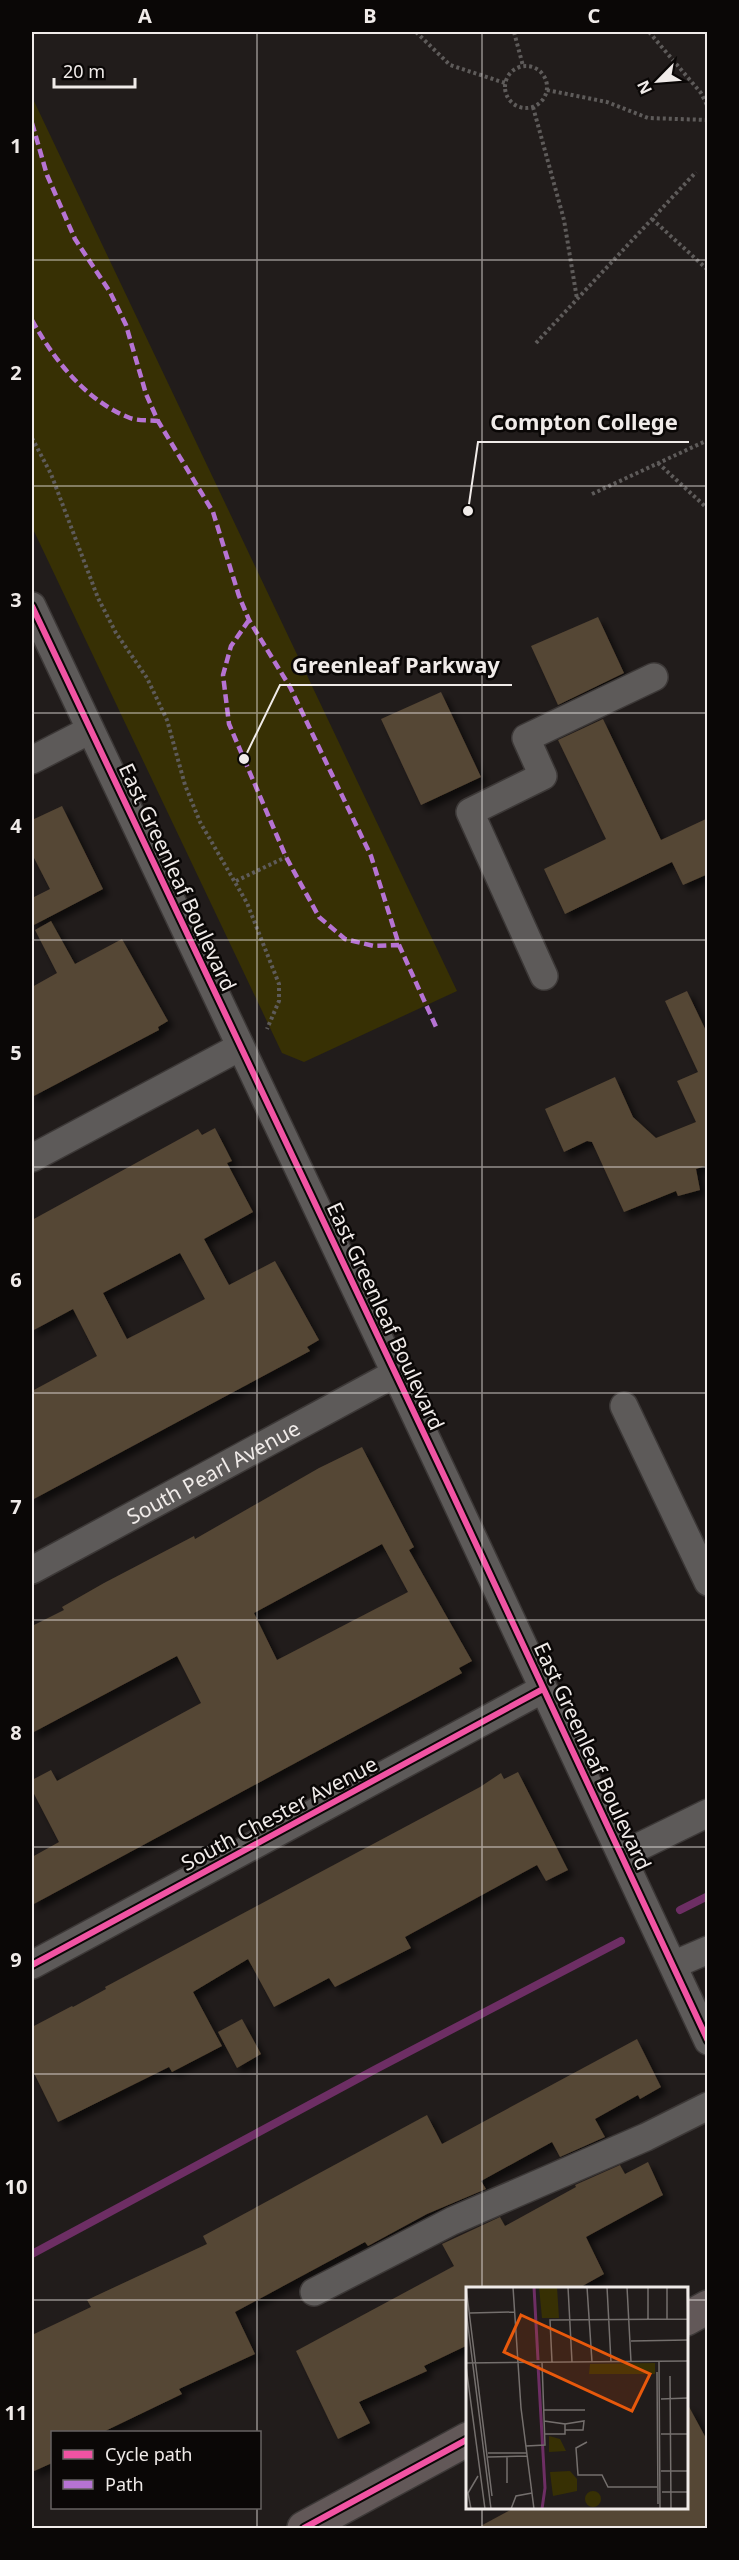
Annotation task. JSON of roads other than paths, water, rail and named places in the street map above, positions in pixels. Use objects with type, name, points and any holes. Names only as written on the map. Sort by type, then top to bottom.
[{"type":"main road","points":[[688,2318],[708,2307]]},
{"type":"main road","points":[[304,2529],[466,2440]]},
{"type":"street","name":"East Greenleaf Boulevard","points":[[32,606],[708,2041]]},
{"type":"street","points":[[544,976],[470,812],[543,776],[526,738],[654,677]]},
{"type":"street","points":[[32,760],[90,730]]},
{"type":"street","points":[[32,1158],[240,1047]]},
{"type":"street","name":"South Pearl Avenue","points":[[32,1570],[394,1374]]},
{"type":"street","points":[[624,1406],[708,1582]]},
{"type":"street","name":"South Chester Avenue","points":[[32,1965],[543,1689]]},
{"type":"street","points":[[622,1855],[708,1813]]},
{"type":"street","points":[[673,1965],[708,1950]]},
{"type":"street","points":[[314,2292],[452,2222],[646,2137],[708,2106]]},
{"type":"waterway","points":[[680,1910],[708,1896]]},
{"type":"waterway","points":[[32,2254],[376,2069],[621,1941]]},
{"type":"place","name":"Compton College","points":[[468,511]]},
{"type":"place","name":"Greenleaf Parkway","points":[[244,759]]}]
